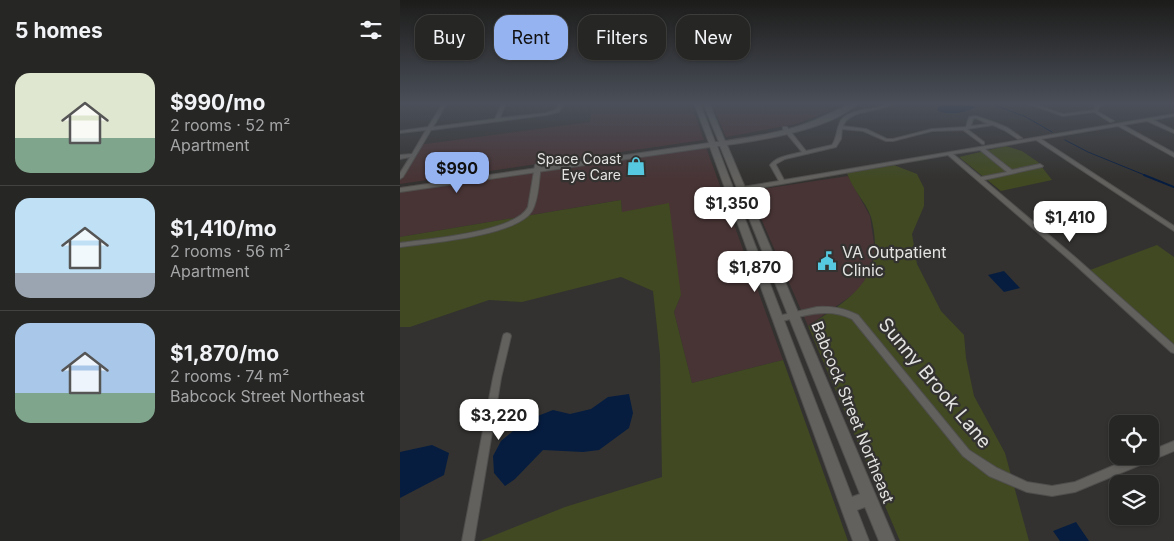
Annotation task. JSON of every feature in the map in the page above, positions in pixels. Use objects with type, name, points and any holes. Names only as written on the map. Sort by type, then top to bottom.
[{"type":"main road","points":[[706,128],[861,541]]},
{"type":"main road","name":"Babcock Street Northeast","points":[[717,128],[887,541]]},
{"type":"main road","points":[[786,130],[791,128]]},
{"type":"main road","points":[[400,190],[711,143],[792,128]]},
{"type":"main road","points":[[400,185],[538,168]]},
{"type":"main road","points":[[848,506],[869,498]]},
{"type":"street","points":[[400,132],[428,128]]},
{"type":"street","points":[[400,177],[430,128]]},
{"type":"street","points":[[781,180],[773,165],[774,163],[834,146],[839,141],[840,128]]},
{"type":"street","points":[[850,128],[864,130],[890,140],[932,130],[970,128]]},
{"type":"street","points":[[1002,128],[1020,138]]},
{"type":"street","points":[[730,192],[950,154],[981,146],[1098,128]]},
{"type":"street","points":[[1124,128],[1174,155]]},
{"type":"street","points":[[966,129],[981,146],[1011,172]]},
{"type":"street","points":[[786,130],[805,153]]},
{"type":"street","points":[[1038,138],[1174,229]]},
{"type":"street","points":[[950,154],[1074,260],[1174,350]]},
{"type":"street","points":[[400,157],[414,156]]},
{"type":"street","points":[[980,179],[1040,166]]},
{"type":"street","points":[[400,245],[495,230],[517,222],[529,211],[538,168]]},
{"type":"street","name":"Sunny Brook Lane","points":[[778,318],[834,309],[841,310],[855,317],[966,453],[992,472],[1027,487],[1052,491],[1075,487],[1128,465]]},
{"type":"street","points":[[468,541],[497,378],[507,336]]},
{"type":"street","name":"Sunny Brook Lane","points":[[1159,452],[1174,446]]},
{"type":"shaded area","points":[[543,128],[700,128],[704,140],[400,184],[400,172],[417,145]]},
{"type":"shaded area","points":[[722,128],[773,128],[726,137]]},
{"type":"shaded area","points":[[706,144],[400,189],[400,187]]},
{"type":"shaded area","points":[[706,147],[783,360],[692,383],[674,312],[681,295],[622,212],[621,200],[400,237],[400,192]]},
{"type":"shaded area","points":[[848,176],[870,216],[875,250],[868,277],[858,291],[808,326],[749,191]]},
{"type":"green space","points":[[1006,146],[1022,151],[1038,162],[1052,180],[1001,191],[959,157]]},
{"type":"green space","points":[[894,165],[917,174],[924,188],[924,206],[912,234],[917,264],[941,311],[964,335],[966,358],[974,396],[1005,453],[1029,541],[900,541],[808,326],[839,306],[862,284],[870,271],[874,256],[875,238],[871,217],[847,173]]},
{"type":"green space","points":[[621,200],[622,212],[669,203],[681,295],[674,312],[692,383],[783,360],[848,541],[480,541],[565,507],[662,477],[660,355],[653,291],[621,277],[522,302],[489,300],[410,327],[400,327],[400,237]]},
{"type":"green space","points":[[1157,245],[1174,257],[1174,344],[1090,270]]},
{"type":"water","points":[[1004,271],[1020,288],[1004,292],[988,275]]},
{"type":"water","points":[[629,394],[633,413],[629,428],[599,450],[583,452],[543,450],[515,479],[505,486],[494,473],[493,456],[501,441],[525,421],[553,410],[570,414],[591,409],[608,397]]},
{"type":"water","points":[[432,445],[449,453],[444,475],[400,498],[400,452]]},
{"type":"water","points":[[1076,522],[1089,541],[1060,541],[1053,531]]},
{"type":"waterway","points":[[1045,128],[1052,132]]},
{"type":"waterway","points":[[1065,140],[1088,152],[1147,176]]},
{"type":"waterway","points":[[1144,175],[1174,187]]},
{"type":"place","name":"Space Coast Eye Care","points":[[636,166]]},
{"type":"place","name":"VA Outpatient Clinic","points":[[827,261]]}]
